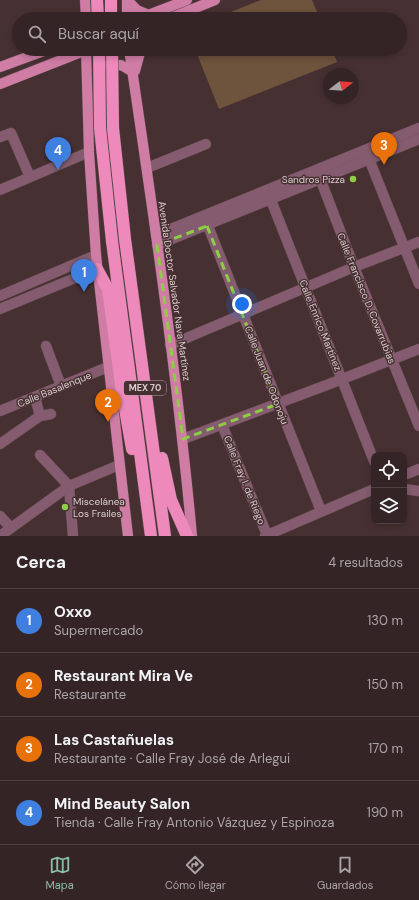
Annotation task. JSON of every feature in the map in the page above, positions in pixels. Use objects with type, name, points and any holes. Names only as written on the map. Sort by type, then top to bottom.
[{"type":"highway","points":[[97,0],[98,12]]},
{"type":"highway","points":[[110,0],[111,12]]},
{"type":"highway","name":"MEX 70","points":[[91,56],[112,241],[151,536]]},
{"type":"highway","name":"MEX 70","points":[[112,56],[113,128],[125,239],[165,536]]},
{"type":"highway","points":[[97,269],[108,289],[128,433],[145,496]]},
{"type":"highway","points":[[147,400],[159,442],[171,500],[187,536]]},
{"type":"main road","points":[[85,0],[86,12]]},
{"type":"main road","points":[[92,0],[110,0]]},
{"type":"main road","points":[[127,0],[137,10],[142,12]]},
{"type":"main road","points":[[127,0],[127,12]]},
{"type":"main road","points":[[157,12],[187,0]]},
{"type":"main road","points":[[185,12],[215,0]]},
{"type":"main road","points":[[0,67],[30,56]]},
{"type":"main road","points":[[0,84],[72,56]]},
{"type":"main road","points":[[89,56],[87,79],[89,152],[97,269],[128,536]]},
{"type":"main road","name":"Avenida Doctor Salvador Nava Martínez","points":[[130,56],[147,168],[183,439],[192,536]]},
{"type":"main road","points":[[87,79],[93,71],[105,65],[120,65],[133,74],[139,56]]},
{"type":"street","points":[[318,175],[365,149],[419,129]]},
{"type":"street","points":[[0,137],[11,133],[30,177]]},
{"type":"street","points":[[156,240],[318,175],[369,159],[419,139]]},
{"type":"street","points":[[147,168],[206,144]]},
{"type":"street","points":[[365,149],[419,284]]},
{"type":"street","points":[[0,190],[89,152]]},
{"type":"street","name":"Calle Francisco D. Covarrubias","points":[[318,175],[419,426]]},
{"type":"street","name":"Calle Enrico Martínez","points":[[269,195],[371,453]]},
{"type":"street","name":"Calle Juan de Odonoju","points":[[205,221],[321,511]]},
{"type":"street","points":[[170,345],[354,267],[419,242]]},
{"type":"street","points":[[0,296],[96,255]]},
{"type":"street","points":[[0,309],[97,269]]},
{"type":"street","points":[[46,346],[61,386]]},
{"type":"street","points":[[183,439],[342,380],[419,349]]},
{"type":"street","name":"Calle Basalenque","points":[[0,411],[108,367]]},
{"type":"street","points":[[35,397],[40,416]]},
{"type":"street","points":[[0,444],[40,416],[51,414]]},
{"type":"street","name":"Calle Fray I. de Riego","points":[[222,425],[266,536]]},
{"type":"street","points":[[40,455],[69,486],[73,536]]},
{"type":"street","points":[[0,536],[69,486],[119,465]]},
{"type":"street","points":[[407,474],[419,469]]},
{"type":"street","points":[[407,489],[419,491]]},
{"type":"street","points":[[266,536],[371,490]]},
{"type":"street","points":[[0,516],[11,528]]},
{"type":"highlighted area","points":[[207,226],[278,404],[183,439],[157,245]]},
{"type":"shaded area","points":[[261,0],[312,0],[317,12],[231,12]]},
{"type":"shaded area","points":[[198,56],[335,56],[337,62],[219,109]]},
{"type":"place","name":"Las Castañuelas","points":[[384,165]]},
{"type":"place","name":"Mind Beauty Salon","points":[[58,170]]},
{"type":"place","name":"Sandros Pizza","points":[[353,179]]},
{"type":"place","name":"Oxxo","points":[[84,292]]},
{"type":"place","name":"Restaurant Mira Ve","points":[[108,422]]},
{"type":"place","name":"Miscelánea Los Frailes","points":[[65,507]]}]
